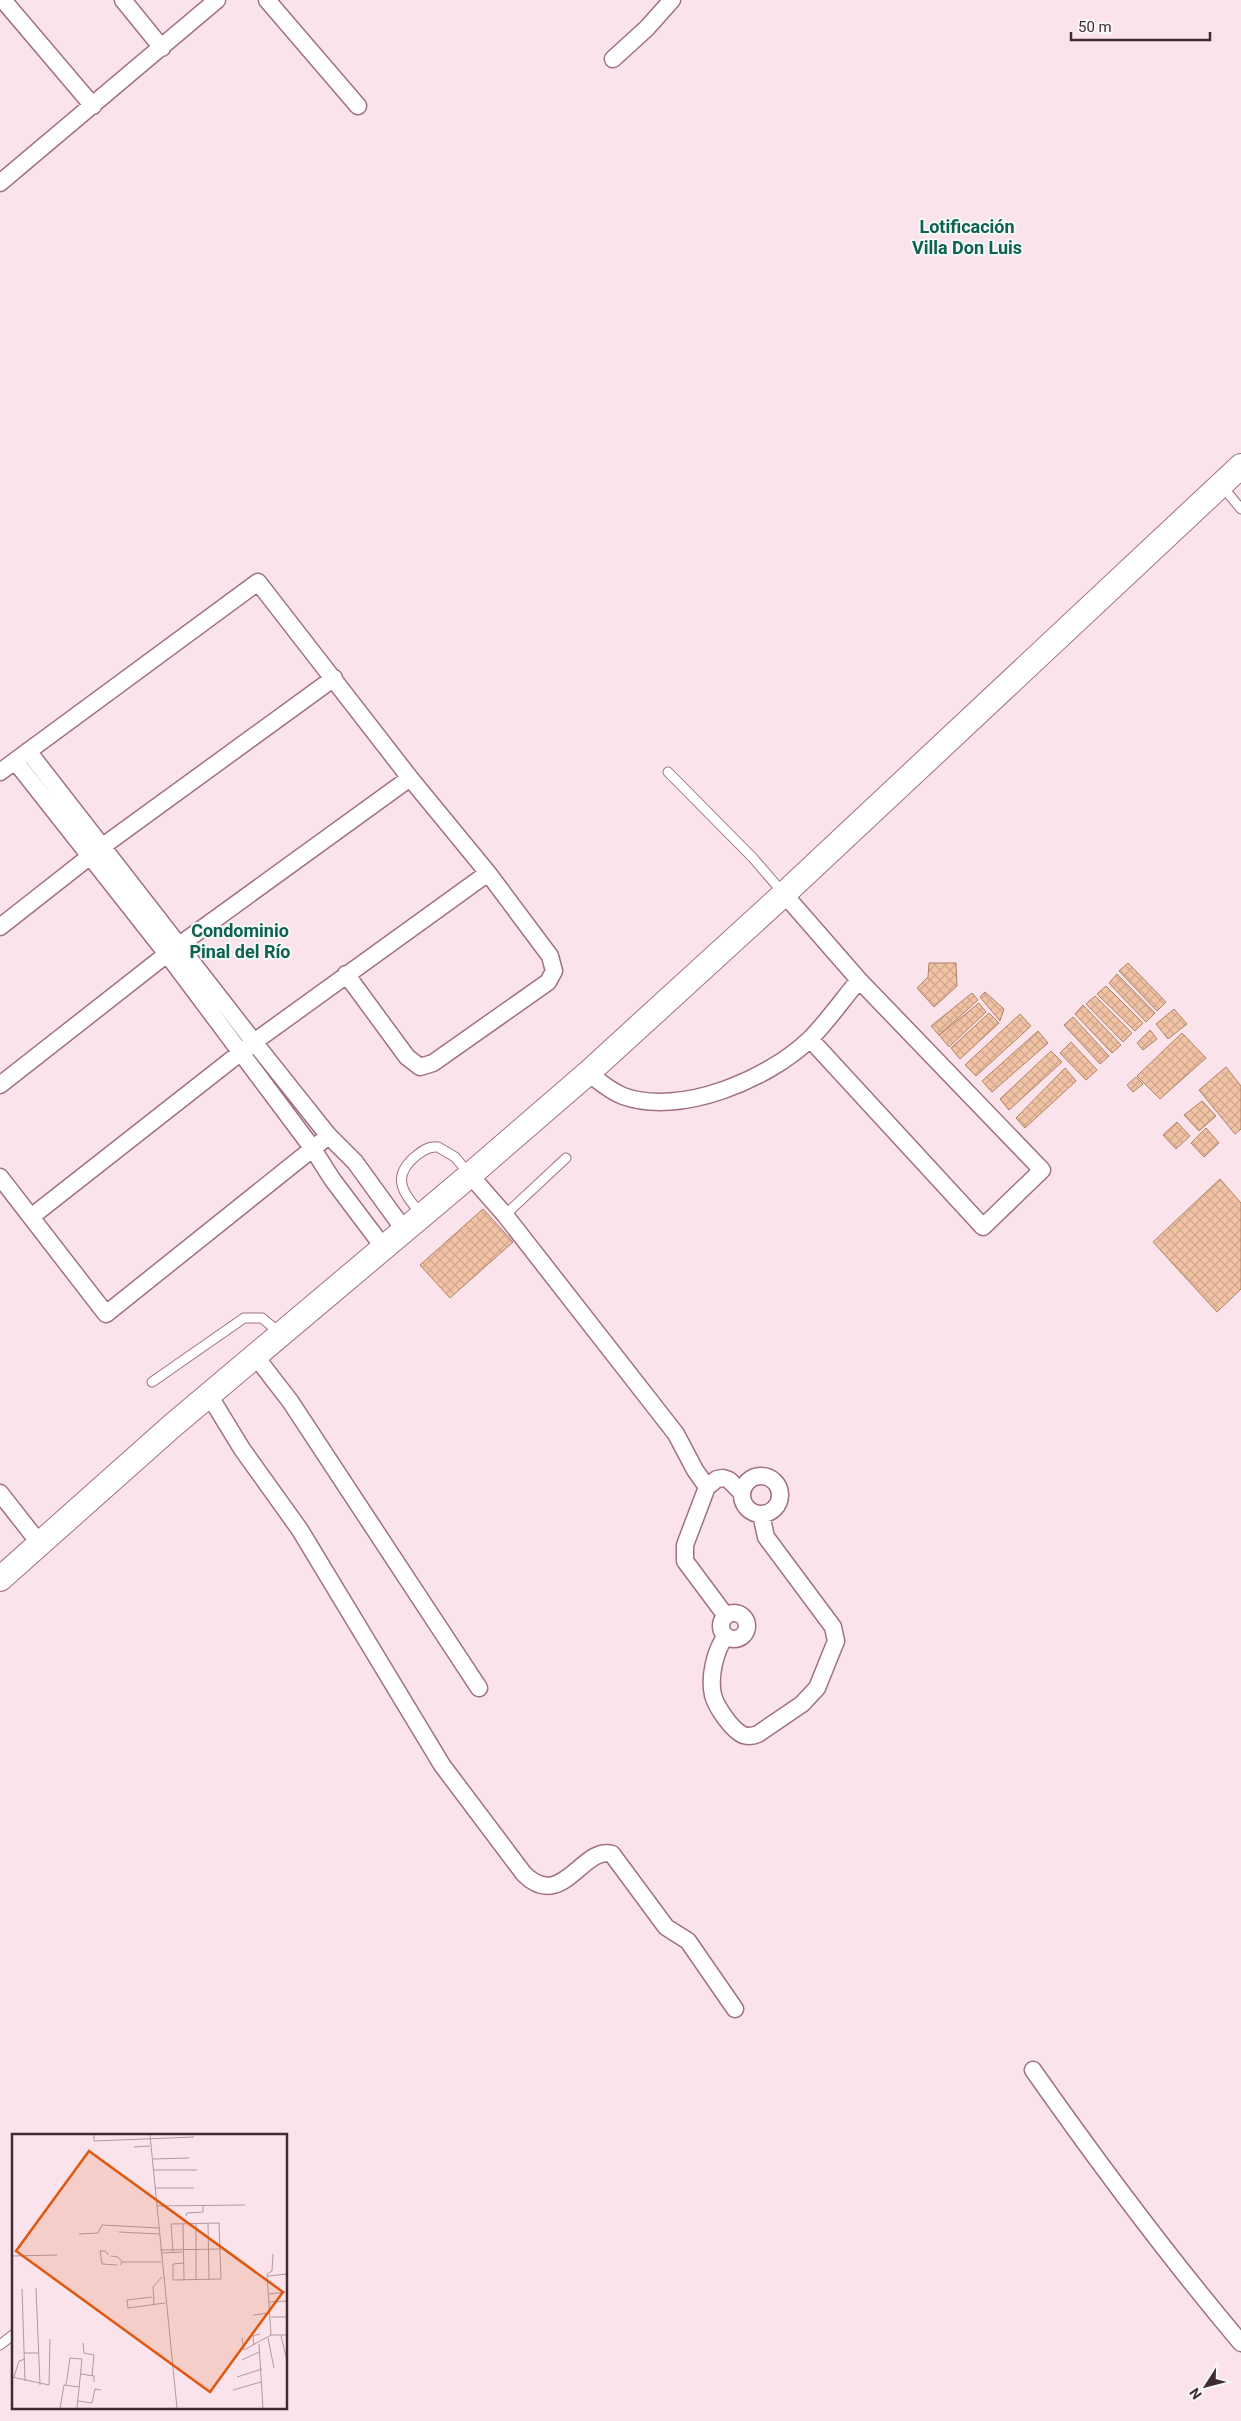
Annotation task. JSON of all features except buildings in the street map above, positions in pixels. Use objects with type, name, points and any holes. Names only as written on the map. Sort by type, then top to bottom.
[{"type":"main road","points":[[0,1579],[209,1395],[588,1073],[784,894],[1241,466]]},
{"type":"street","points":[[3,0],[93,106]]},
{"type":"street","points":[[123,0],[162,48]]},
{"type":"street","points":[[0,183],[217,0]]},
{"type":"street","points":[[267,0],[358,106]]},
{"type":"street","points":[[613,59],[672,0]]},
{"type":"street","points":[[0,772],[258,582],[410,778],[488,874],[554,964],[552,977],[540,987],[433,1063],[420,1067],[407,1057],[346,974]]},
{"type":"street","points":[[0,927],[103,846],[334,678]]},
{"type":"street","points":[[21,756],[103,846],[173,949],[248,1048],[329,1174],[384,1248]]},
{"type":"street","points":[[21,756],[89,857],[173,949]]},
{"type":"street","points":[[0,1085],[173,949],[410,778]]},
{"type":"street","points":[[31,1217],[346,974],[488,874]]},
{"type":"street","points":[[784,894],[859,980],[1042,1170],[983,1227],[810,1039]]},
{"type":"street","points":[[588,1073],[622,1095],[654,1102],[677,1101],[716,1092],[745,1081],[766,1070],[810,1039],[859,980]]},
{"type":"street","points":[[248,1048],[355,1162],[374,1190],[413,1223]]},
{"type":"street","points":[[0,1177],[106,1314],[328,1135]]},
{"type":"street","points":[[470,1175],[505,1215],[676,1434],[694,1470],[708,1487]]},
{"type":"street","points":[[353,1206],[374,1190]]},
{"type":"street","points":[[256,1356],[290,1401],[479,1688]]},
{"type":"street","points":[[209,1395],[242,1449],[300,1530],[358,1623],[426,1741],[461,1792],[524,1874],[534,1884],[547,1887],[560,1882],[603,1853],[612,1854],[666,1927],[688,1941],[735,2008]]},
{"type":"street","points":[[726,1616],[684,1558],[685,1545],[708,1487],[717,1479],[724,1478],[729,1480],[742,1493],[745,1505],[755,1513],[761,1514],[772,1511],[777,1506],[780,1495],[776,1484],[766,1476],[759,1476],[748,1481],[742,1493]]},
{"type":"street","points":[[0,1493],[40,1544]]},
{"type":"street","points":[[726,1636],[718,1648],[714,1664],[713,1696],[734,1727],[745,1736],[758,1734],[802,1704],[814,1693],[836,1640],[836,1632],[829,1620],[766,1536],[761,1514]]},
{"type":"street","points":[[738,1613],[744,1618],[747,1626],[744,1633],[738,1638],[726,1636],[721,1626],[726,1616],[738,1613]]},
{"type":"street","points":[[1033,2070],[1104,2170],[1177,2267],[1241,2344]]},
{"type":"lane","points":[[1221,484],[1241,509]]},
{"type":"lane","points":[[668,772],[753,858],[784,894]]},
{"type":"lane","points":[[413,1223],[401,1183],[402,1175],[411,1160],[425,1149],[438,1147],[455,1157],[470,1175]]},
{"type":"lane","points":[[505,1215],[566,1158]]},
{"type":"lane","points":[[152,1382],[244,1318],[262,1318],[281,1334]]},
{"type":"lane","points":[[0,2344],[12,2335]]},
{"type":"district","name":"Lotificación Villa Don Luis","points":[[967,237]]},
{"type":"district","name":"Condominio Pinal del Río","points":[[240,941]]}]
